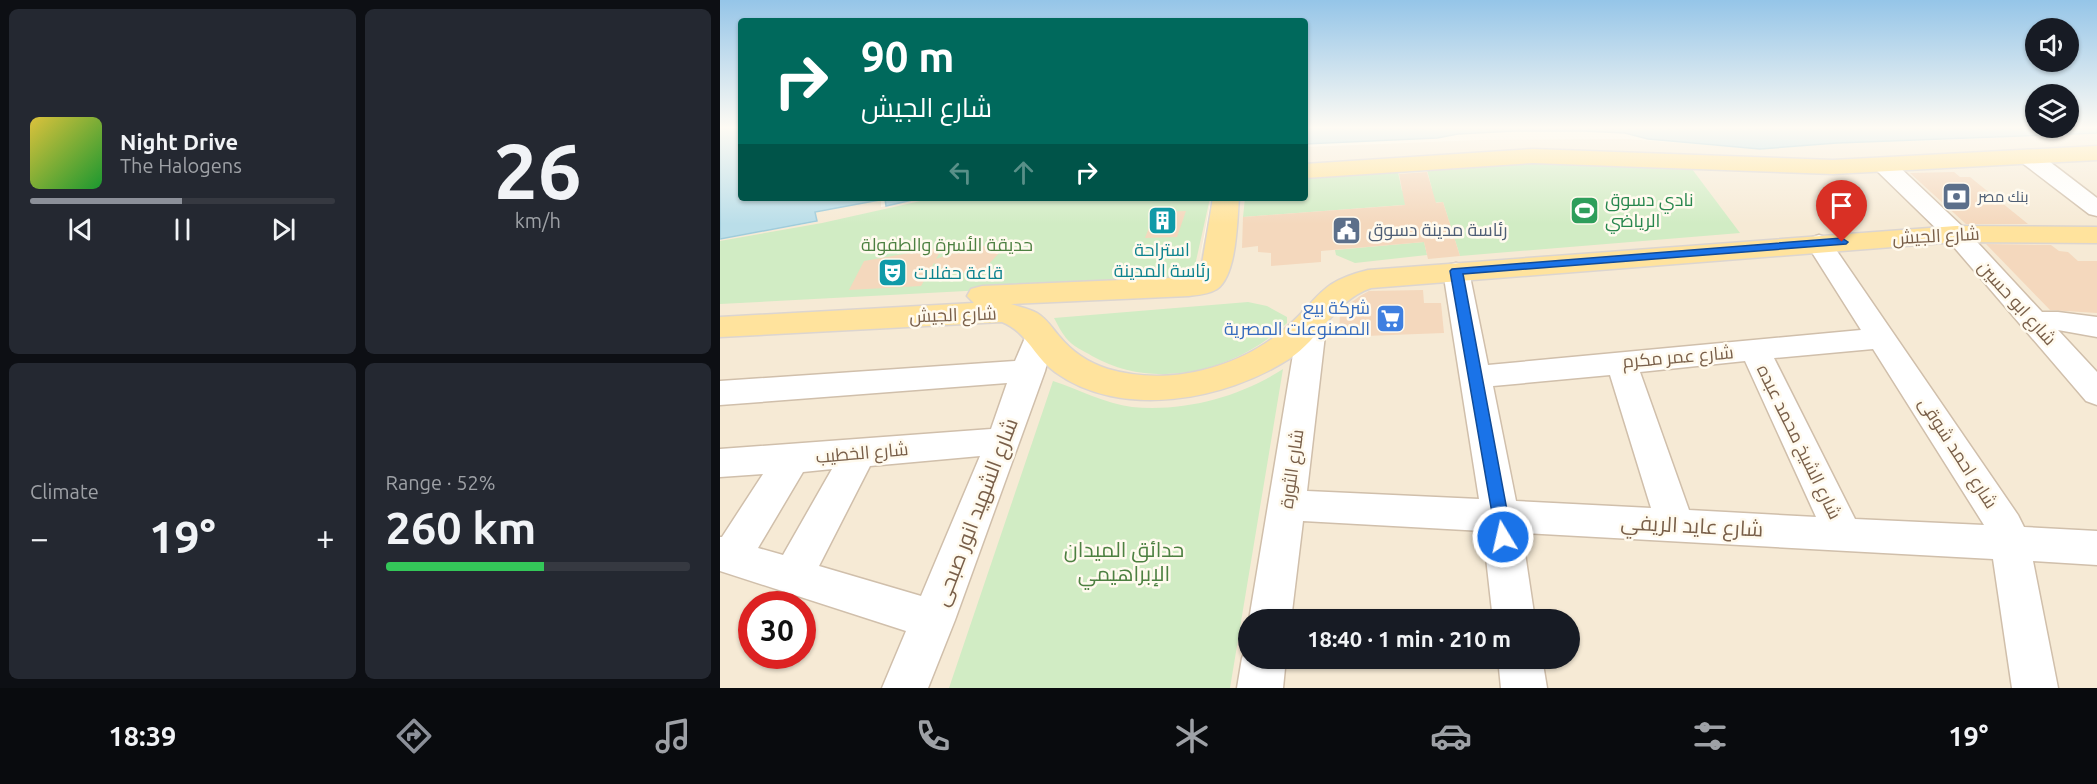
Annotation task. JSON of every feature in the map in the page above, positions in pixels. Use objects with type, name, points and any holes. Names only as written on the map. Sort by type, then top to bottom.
[{"type":"main road","points":[[1308,171],[1468,159]]},
{"type":"main road","points":[[1648,159],[1805,166],[1884,165],[1991,159]]},
{"type":"main road","name":"شارع الجيش","points":[[720,311],[875,301],[1189,287],[1210,279],[1215,268],[1226,201]]},
{"type":"main road","name":"شارع الجيش","points":[[720,327],[988,312],[1016,315],[1026,320],[1060,358],[1076,369],[1097,378],[1140,386],[1178,386],[1216,378],[1260,361],[1282,348],[1334,294],[1354,283],[1383,277],[1956,234],[2097,235]]},
{"type":"street","points":[[2032,159],[2097,209]]},
{"type":"street","name":"شارع ابو حسين","points":[[1884,165],[1956,234],[2097,393]]},
{"type":"street","name":"شارع احمد شوقى","points":[[1819,243],[1996,509],[2010,543],[2035,688]]},
{"type":"street","points":[[1456,271],[1500,516],[1513,609]]},
{"type":"street","name":"شارع الثورة","points":[[1272,609],[1313,318]]},
{"type":"street","points":[[2033,322],[2058,321],[2097,327]]},
{"type":"street","name":"شارع الشهيد انور صبحى","points":[[905,688],[1004,441],[1040,333]]},
{"type":"street","name":"شارع عمر مكرم","points":[[1475,377],[1881,338]]},
{"type":"street","name":"شارع الشيخ محمد عبده","points":[[1755,350],[1844,534]]},
{"type":"street","points":[[2062,354],[2097,364]]},
{"type":"street","points":[[1622,363],[1676,526]]},
{"type":"street","points":[[720,393],[1029,371]]},
{"type":"street","name":"شارع الخطيب","points":[[720,463],[1004,441]]},
{"type":"street","points":[[792,577],[859,453]]},
{"type":"street","points":[[792,459],[726,556],[934,620]]},
{"type":"street","name":"شارع عايد الريفي","points":[[1286,505],[2097,548]]},
{"type":"street","points":[[1260,688],[1263,669]]},
{"type":"street","points":[[1521,669],[1524,688]]},
{"type":"shaded area","points":[[1308,159],[2097,159],[2097,688],[720,688],[720,239],[816,222],[813,211],[865,201],[881,201],[881,207],[909,201],[1210,201],[1199,263],[1213,201],[1308,201]]},
{"type":"green space","name":"نادي دسوق الرياضي","points":[[1521,163],[1599,163],[1692,169],[1740,233],[1460,256],[1443,202],[1243,217],[1245,201],[1308,201],[1308,176],[1398,172],[1402,191],[1432,189],[1427,170]]},
{"type":"green space","name":"حديقة الأسرة والطفولة","points":[[921,201],[1209,201],[1192,279],[720,304],[720,241],[822,223]]},
{"type":"green space","points":[[1424,242],[1427,255],[1355,263],[1336,255],[1335,250]]},
{"type":"green space","points":[[1248,302],[1267,306],[1287,317],[1287,323],[1267,340],[1220,364],[1194,371],[1168,374],[1142,373],[1116,367],[1092,356],[1069,341],[1054,318]]},
{"type":"green space","name":"حدائق الميدان الإبراهيمي","points":[[1283,369],[1243,609],[1238,609],[1238,640],[1230,688],[949,688],[1053,381],[1102,400],[1132,407],[1152,408],[1191,405],[1211,400],[1230,395]]},
{"type":"water","points":[[720,159],[738,159],[738,201],[874,201],[815,212],[817,221],[720,239]]},
{"type":"water","points":[[885,201],[908,201],[886,206]]},
{"type":"building","name":"رئاسة مدينة دسوق","points":[[1427,172],[1436,203],[1443,202],[1460,256],[1428,259],[1424,242],[1321,251],[1321,262],[1271,266],[1271,253],[1258,252],[1258,246],[1242,248],[1243,217],[1405,205],[1399,174]]},
{"type":"building","name":"بنك مصر","points":[[1954,172],[1960,177],[1970,177],[2028,224],[1966,224],[1910,173]]},
{"type":"building","name":"استراحة رئاسة المدينة","points":[[1186,211],[1177,237],[1145,238],[1155,212]]},
{"type":"building","points":[[1986,244],[2051,245],[2059,251],[2068,252],[2078,261],[2097,261],[2097,313],[2050,310]]},
{"type":"building","name":"قاعة حفلات","points":[[972,246],[988,246],[1001,251],[986,267],[970,273],[948,273],[934,263],[921,286],[849,290],[864,261],[943,247],[936,259]]},
{"type":"building","name":"شركة بيع المصنوعات المصرية","points":[[1423,290],[1424,303],[1441,303],[1444,333],[1339,337],[1340,311],[1360,296],[1369,291]]},
{"type":"place","name":"بنك مصر","points":[[1957,197]]},
{"type":"place","name":"نادي دسوق الرياضي","points":[[1584,210]]},
{"type":"place","name":"استراحة رئاسة المدينة","points":[[1162,221]]},
{"type":"place","name":"رئاسة مدينة دسوق","points":[[1347,230]]},
{"type":"place","name":"قاعة حفلات","points":[[893,273]]},
{"type":"place","name":"شركة بيع المصنوعات المصرية","points":[[1391,318]]},
{"type":"route","points":[[1503,537],[1456,271],[1842,242]]}]
